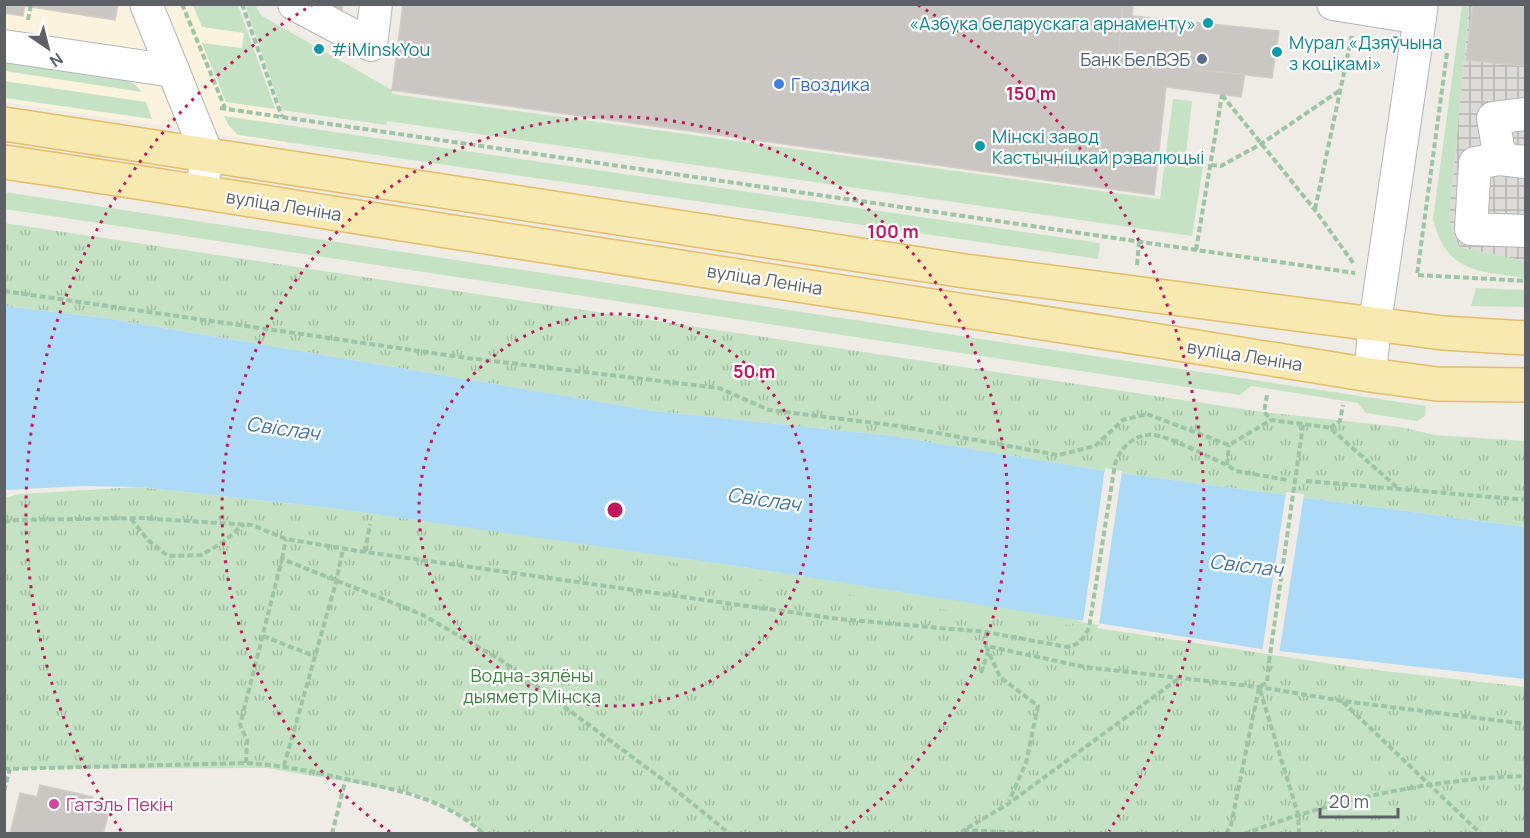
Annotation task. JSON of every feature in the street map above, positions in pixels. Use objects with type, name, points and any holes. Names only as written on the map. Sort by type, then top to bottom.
[{"type":"main road","name":"вуліца Леніна","points":[[4,124],[965,271],[1443,333],[1526,338]]},
{"type":"main road","name":"вуліца Леніна","points":[[4,162],[202,191],[495,239],[1370,375],[1437,384],[1526,385]]},
{"type":"street","points":[[146,4],[207,154],[202,191]]},
{"type":"street","points":[[294,4],[371,45],[375,4]]},
{"type":"street","points":[[1333,4],[1371,10],[1421,11],[1375,323],[1370,375]]},
{"type":"street","points":[[4,46],[173,71]]},
{"type":"street","points":[[1526,114],[1493,118],[1513,160],[1475,163],[1471,229],[1526,231]]},
{"type":"path","points":[[182,4],[223,109],[1362,274],[1315,210],[1222,95],[1197,250]]},
{"type":"path","points":[[242,4],[282,117]]},
{"type":"path","points":[[1315,210],[1354,29],[1371,10]]},
{"type":"path","points":[[1211,165],[1221,166],[1261,144],[1340,90]]},
{"type":"path","points":[[4,291],[456,356],[719,388],[770,410],[899,426],[1058,455],[1095,446],[1123,420],[1147,414],[1229,445]]},
{"type":"path","points":[[1268,394],[1264,412],[1271,420]]},
{"type":"path","points":[[1330,428],[1340,421],[1343,405]]},
{"type":"path","points":[[1229,445],[1271,420],[1330,428],[1400,490]]},
{"type":"path","points":[[1259,687],[1267,683],[1303,425]]},
{"type":"path","points":[[4,522],[130,518],[244,524],[286,539],[344,549],[839,620],[986,632],[1067,647],[1074,646],[1084,638],[1090,623],[1115,464],[1119,453],[1125,446],[1135,439],[1152,435],[1227,465],[1236,471],[1288,480]]},
{"type":"path","points":[[1227,465],[1229,445]]},
{"type":"path","points":[[1306,482],[1526,500]]},
{"type":"path","points":[[130,518],[148,540],[168,555],[201,555],[222,543],[244,524]]},
{"type":"path","points":[[365,552],[370,524]]},
{"type":"path","points":[[246,763],[247,740],[240,725],[286,539]]},
{"type":"path","points":[[284,766],[344,549]]},
{"type":"path","points":[[282,559],[422,614],[501,660],[662,779],[730,834]]},
{"type":"path","points":[[986,632],[986,646],[1000,677],[1038,706],[1026,764],[1008,804]]},
{"type":"path","points":[[263,636],[314,656]]},
{"type":"path","points":[[986,646],[1085,667],[1259,687],[1342,701],[1526,724]]},
{"type":"path","points":[[981,673],[988,651]]},
{"type":"path","points":[[962,832],[1008,804],[1178,679]]},
{"type":"path","points":[[1259,687],[1298,814],[1299,834]]},
{"type":"path","points":[[1226,834],[1231,825],[1259,687]]},
{"type":"path","points":[[1342,701],[1481,834]]},
{"type":"path","points":[[4,791],[7,769],[246,763],[284,766],[411,793],[444,806],[484,834]]},
{"type":"path","points":[[1244,834],[1332,804],[1432,785],[1526,776]]},
{"type":"path","points":[[332,834],[345,782]]},
{"type":"path","points":[[476,834],[478,828]]},
{"type":"path","points":[[962,832],[1041,834]]},
{"type":"shaded area","points":[[5,5],[238,5],[287,145],[5,102]]},
{"type":"shaded area","points":[[1469,5],[1525,5],[1525,261],[1459,247],[1449,219]]},
{"type":"green space","points":[[193,5],[238,5],[275,109],[226,102],[202,43],[242,48],[244,33],[202,27]]},
{"type":"green space","points":[[245,5],[255,5],[262,16],[392,90],[392,94],[1160,199],[1173,99],[1192,101],[1185,162],[1203,167],[1192,236],[387,121],[386,125],[282,110]]},
{"type":"green space","points":[[1462,5],[1469,5],[1449,219],[1459,247],[1525,261],[1525,278],[1479,270],[1456,260],[1446,250],[1433,219]]},
{"type":"green space","points":[[5,58],[129,79],[142,92],[5,71]]},
{"type":"green space","points":[[4,81],[146,102],[152,119],[5,98]]},
{"type":"green space","points":[[224,116],[1100,243],[1098,259],[238,135],[229,126]]},
{"type":"green space","points":[[4,192],[1426,406],[1425,416],[1417,421],[1366,413],[1358,403],[1251,386],[1240,395],[5,209]]},
{"type":"green space","points":[[4,223],[1263,412],[1400,427],[1435,435],[1525,441],[1525,527],[1105,471],[893,436],[654,411],[105,318],[5,306]]},
{"type":"green space","points":[[1476,288],[1525,290],[1525,307],[1471,306]]},
{"type":"green space","name":"Водна-зялёны дыяметр Мінска","points":[[140,487],[332,508],[572,542],[740,576],[922,607],[1069,625],[1083,622],[1099,625],[1097,628],[1359,668],[1525,687],[1525,833],[484,834],[471,822],[444,806],[411,793],[267,768],[5,769],[4,498],[20,494]]},
{"type":"green space","points":[[400,517],[743,567],[1070,618],[1083,622],[1069,625],[1065,633]]},
{"type":"water","name":"Свіслач","points":[[4,306],[105,318],[654,411],[893,436],[1105,471],[1525,527],[1525,679],[1262,649],[743,567],[332,508],[140,487],[82,486],[5,490]]},
{"type":"pier","points":[[1105,468],[1122,471],[1099,625],[1083,622]]},
{"type":"pier","points":[[1286,492],[1304,494],[1279,654],[1262,652]]},
{"type":"building","points":[[4,4],[25,4],[23,16],[4,13]]},
{"type":"building","points":[[25,4],[118,4],[115,20],[25,6]]},
{"type":"building","points":[[317,4],[343,4],[342,11],[317,6]]},
{"type":"building","name":"Мінскі завод Кастычніцкай рэвалюцыі","points":[[403,4],[1123,4],[1118,60],[1245,74],[1241,97],[1166,87],[1154,195],[392,90]]},
{"type":"building","points":[[1123,4],[1133,4],[1132,16],[1279,31],[1272,78],[1118,60]]},
{"type":"building","points":[[1473,4],[1526,6],[1526,66],[1466,60]]},
{"type":"building","name":"Гатэль Пекін","points":[[40,785],[93,797],[90,810],[108,815],[103,834],[10,834],[20,793],[37,797]]},
{"type":"place","name":"«Азбука беларускага арнаменту»","points":[[1208,23]]},
{"type":"place","name":"#iMinskYou","points":[[319,49]]},
{"type":"place","name":"Мурал «Дзяўчына з коцікамі»","points":[[1277,52]]},
{"type":"place","name":"Банк БелВЭБ","points":[[1202,59]]},
{"type":"place","name":"Гвоздика","points":[[779,84]]},
{"type":"place","name":"Мінскі завод Кастычніцкай рэвалюцыі","points":[[980,146]]},
{"type":"place","name":"Гатэль Пекін","points":[[54,804]]}]
